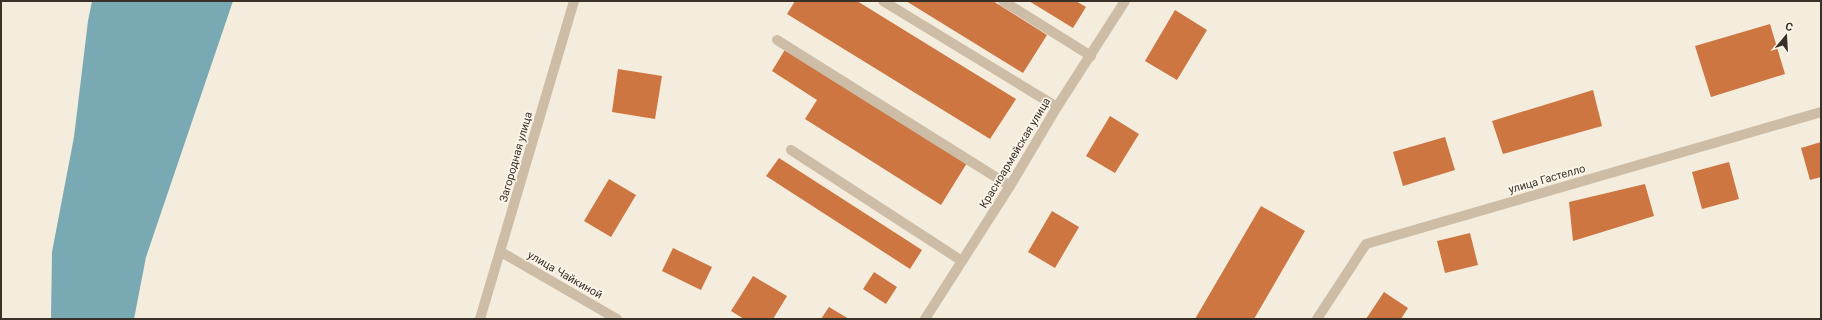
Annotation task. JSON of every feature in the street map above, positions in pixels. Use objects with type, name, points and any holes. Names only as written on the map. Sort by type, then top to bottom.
[{"type":"street","name":"Загородная улица","points":[[480,319],[574,1]]},
{"type":"street","points":[[883,1],[1057,107]]},
{"type":"street","points":[[1003,1],[1091,56]]},
{"type":"street","name":"Красноармейская улица","points":[[926,319],[1010,186],[1057,107],[1126,1]]},
{"type":"street","points":[[777,40],[1010,186]]},
{"type":"street","name":"улица Гастелло","points":[[1317,319],[1366,244],[1821,112]]},
{"type":"street","points":[[791,150],[962,260]]},
{"type":"street","name":"улица Чайкиной","points":[[501,252],[617,319]]},
{"type":"water","points":[[92,1],[233,1],[146,257],[134,319],[51,319],[52,252],[74,137],[88,21]]},
{"type":"building","points":[[795,1],[857,1],[1016,99],[990,139],[787,14]]},
{"type":"building","points":[[906,1],[993,1],[1047,35],[1023,73]]},
{"type":"building","points":[[1029,1],[1076,1],[1086,7],[1073,28]]},
{"type":"building","points":[[1175,10],[1207,30],[1177,80],[1145,61]]},
{"type":"building","points":[[1770,24],[1785,74],[1711,97],[1695,46]]},
{"type":"building","points":[[786,48],[967,163],[941,205],[805,119],[817,100],[772,71]]},
{"type":"building","points":[[618,69],[662,76],[655,119],[612,112]]},
{"type":"building","points":[[1593,90],[1602,126],[1503,154],[1492,121]]},
{"type":"building","points":[[1110,116],[1139,134],[1115,173],[1086,156]]},
{"type":"building","points":[[1445,137],[1455,170],[1403,186],[1393,152]]},
{"type":"building","points":[[1821,142],[1821,177],[1810,180],[1801,148]]},
{"type":"building","points":[[779,158],[922,250],[910,269],[766,176]]},
{"type":"building","points":[[1729,162],[1739,199],[1702,209],[1692,172]]},
{"type":"building","points":[[609,179],[636,195],[611,237],[584,221]]},
{"type":"building","points":[[1645,184],[1654,216],[1573,241],[1569,202]]},
{"type":"building","points":[[1261,206],[1305,231],[1254,319],[1195,319]]},
{"type":"building","points":[[1052,211],[1079,227],[1055,268],[1028,252]]},
{"type":"building","points":[[1470,233],[1478,265],[1445,273],[1437,241]]},
{"type":"building","points":[[673,248],[712,267],[701,290],[662,271]]},
{"type":"building","points":[[874,272],[897,287],[886,304],[863,289]]},
{"type":"building","points":[[753,276],[787,296],[773,319],[744,319],[731,311]]},
{"type":"building","points":[[1384,292],[1408,308],[1401,319],[1366,319]]},
{"type":"building","points":[[829,307],[849,319],[821,319]]}]
